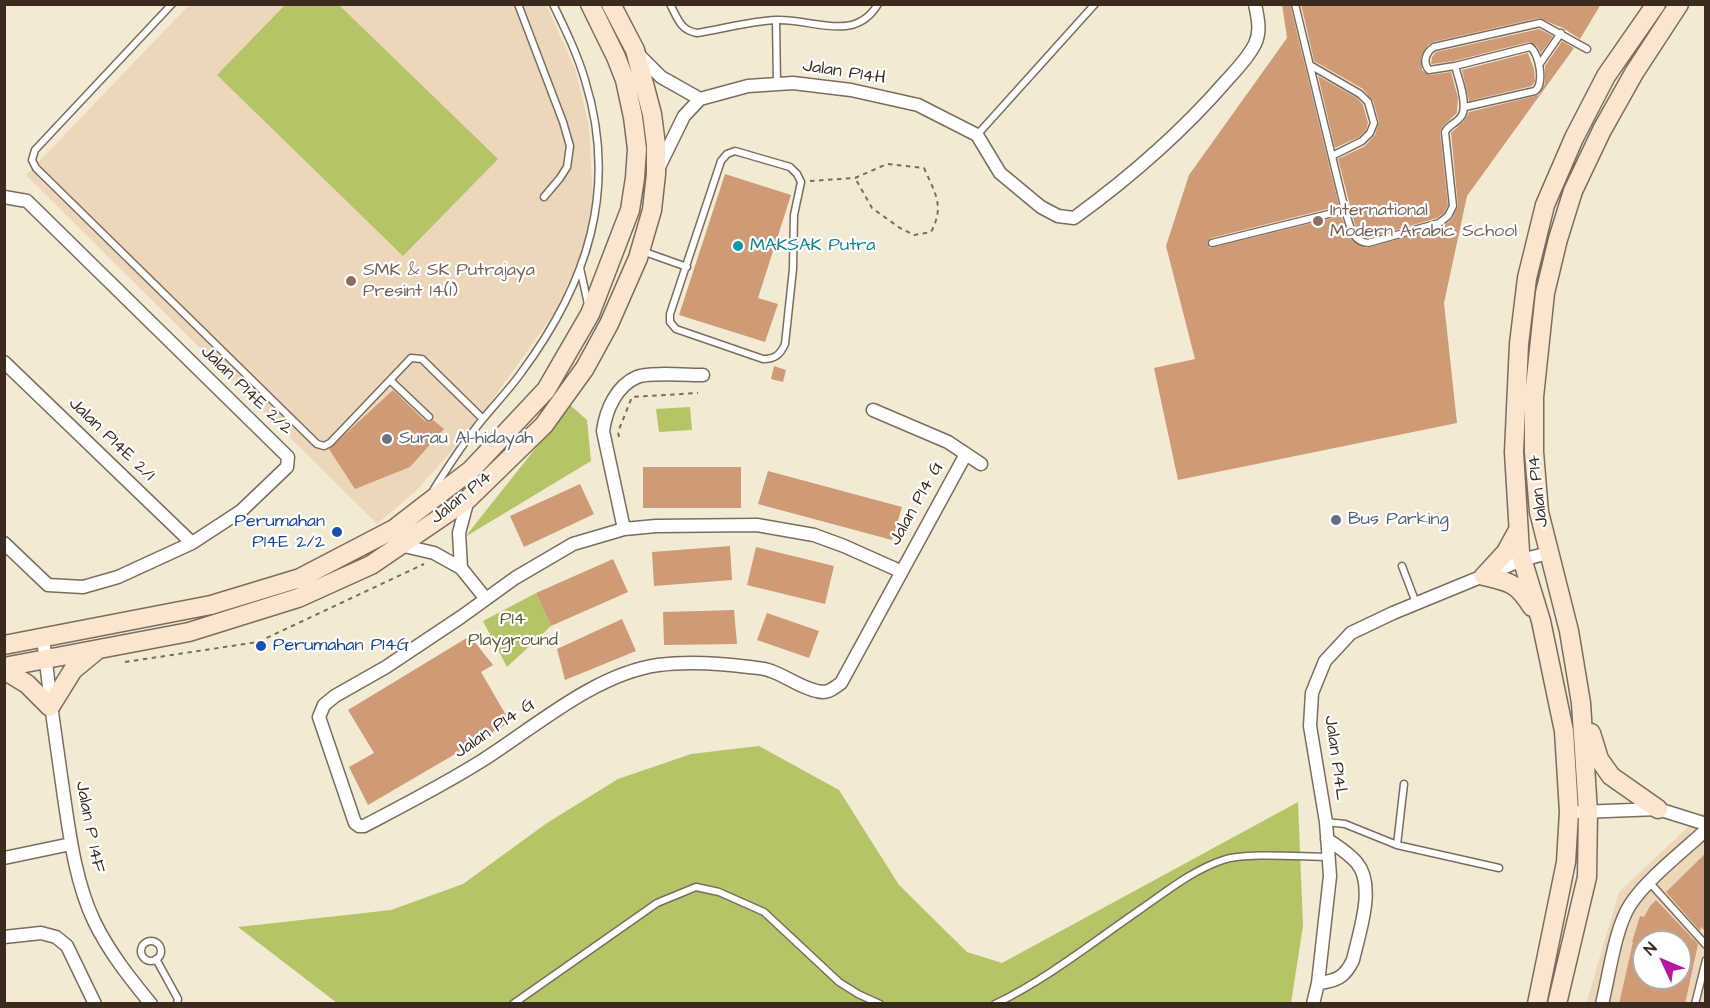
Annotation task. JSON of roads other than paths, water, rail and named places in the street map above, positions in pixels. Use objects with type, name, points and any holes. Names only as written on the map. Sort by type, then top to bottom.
[{"type":"main road","name":"Jalan P14","points":[[4,645],[211,605],[300,578],[394,529],[471,470],[546,390],[590,314],[630,210],[635,178],[636,149],[633,117],[625,80],[590,4]]},
{"type":"main road","name":"Jalan P14","points":[[4,669],[189,632],[298,598],[371,565],[468,499],[544,425],[585,369],[609,324],[640,250],[652,210],[656,145],[652,114],[634,50],[611,4]]},
{"type":"main road","name":"Jalan P14","points":[[1536,1004],[1566,862],[1569,812],[1564,731],[1542,621],[1522,560],[1518,530],[1514,452],[1519,344],[1527,279],[1545,205],[1574,138],[1606,76],[1656,4]]},
{"type":"main road","name":"Jalan P14","points":[[1557,1004],[1587,877],[1588,812],[1581,703],[1569,631],[1539,512],[1534,452],[1534,397],[1545,293],[1573,190],[1602,130],[1634,73],[1679,4]]},
{"type":"main road","points":[[1484,576],[1506,552],[1518,530]]},
{"type":"main road","points":[[1484,576],[1508,581],[1523,592],[1542,621]]},
{"type":"main road","points":[[4,669],[27,684],[50,707],[73,670],[100,649]]},
{"type":"main road","points":[[1581,703],[1599,759],[1611,776],[1658,809]]},
{"type":"street","points":[[977,135],[1000,174],[1041,207],[1058,216],[1074,218],[1111,191],[1204,106],[1248,56],[1259,28],[1255,4]]},
{"type":"street","points":[[634,50],[661,77],[700,99],[684,116],[656,174]]},
{"type":"street","name":"Jalan P14H","points":[[700,99],[748,86],[793,83],[851,90],[918,105],[977,135]]},
{"type":"street","name":"Jalan P14E 2/2","points":[[4,197],[27,201],[288,457],[287,467],[278,478],[241,511],[192,543],[118,577],[83,587],[48,585],[4,543]]},
{"type":"street","name":"Jalan P14E 2/1","points":[[4,362],[192,543]]},
{"type":"street","points":[[624,529],[603,431],[605,417],[617,393],[625,384],[638,376],[703,375]]},
{"type":"street","points":[[873,410],[948,442],[981,464]]},
{"type":"street","name":"Jalan P14 G","points":[[900,571],[844,546],[814,536],[757,525],[656,526],[624,529],[573,544],[514,578],[386,668],[335,696],[324,705],[319,717],[355,823],[364,826],[441,786],[557,709],[596,687],[624,675],[655,666],[685,662],[770,670],[816,691],[830,692],[841,683],[900,571],[966,454]]},
{"type":"street","points":[[461,568],[459,532],[468,499]]},
{"type":"street","points":[[400,545],[434,553],[461,568],[486,599]]},
{"type":"street","name":"Jalan P14L","points":[[1313,1004],[1318,983],[1330,876],[1326,822],[1310,726],[1312,693],[1325,661],[1352,633],[1522,560],[1548,553]]},
{"type":"street","name":"Jalan P 14F","points":[[43,638],[50,707],[71,844],[93,919],[110,952],[151,1004]]},
{"type":"street","points":[[1569,812],[1658,809],[1706,824]]},
{"type":"street","points":[[1602,1004],[1621,926],[1629,906],[1706,830]]},
{"type":"street","points":[[1318,983],[1333,981],[1348,970],[1353,960],[1367,888],[1358,864],[1327,839]]},
{"type":"street","points":[[4,858],[71,844]]},
{"type":"street","points":[[4,937],[41,933],[56,937],[67,946],[95,1004]]},
{"type":"lane","points":[[172,4],[35,150],[32,160],[36,168],[317,444],[324,446],[330,443],[411,358],[422,358],[483,419]]},
{"type":"lane","points":[[518,4],[570,146],[567,167],[544,197]]},
{"type":"lane","points":[[425,505],[453,458],[520,374],[549,333],[568,299],[589,244],[598,199],[598,164],[594,122],[575,50],[553,4]]},
{"type":"lane","points":[[670,4],[680,24],[688,31],[697,33],[776,20],[843,27],[860,24],[873,13],[878,4]]},
{"type":"lane","points":[[977,135],[1095,4]]},
{"type":"lane","points":[[1295,4],[1345,210],[1354,238],[1360,243],[1368,243],[1439,223],[1448,216],[1454,206],[1445,132],[1460,118],[1465,107],[1455,66]]},
{"type":"lane","points":[[776,20],[777,84]]},
{"type":"lane","points":[[1465,107],[1535,91],[1539,88],[1541,83],[1536,53],[1530,47],[1455,66],[1429,70],[1426,67],[1426,55],[1434,46],[1532,24],[1547,25],[1587,49]]},
{"type":"lane","points":[[1538,66],[1561,33]]},
{"type":"lane","points":[[1310,65],[1360,94],[1368,102],[1374,123],[1370,133],[1362,141],[1332,156]]},
{"type":"lane","points":[[735,151],[790,167],[797,174],[801,182],[794,215],[793,269],[785,344],[780,354],[772,359],[763,359],[676,329],[670,322],[670,314],[687,267],[721,161],[727,154],[735,151]]},
{"type":"lane","points":[[1212,243],[1345,210]]},
{"type":"lane","points":[[640,250],[687,267]]},
{"type":"lane","points":[[580,268],[590,314]]},
{"type":"lane","points":[[390,380],[429,417]]},
{"type":"lane","points":[[1402,566],[1416,604]]},
{"type":"lane","points":[[1397,845],[1404,784]]},
{"type":"lane","points":[[1326,822],[1345,824],[1397,845],[1499,868]]},
{"type":"lane","points":[[995,1004],[1060,965],[1196,872],[1215,863],[1225,859],[1249,857],[1329,857]]},
{"type":"lane","points":[[1650,883],[1706,945]]},
{"type":"lane","points":[[513,1004],[657,903],[696,887],[719,892],[764,912],[839,982],[880,1004]]},
{"type":"lane","points":[[156,959],[178,999],[177,1004]]},
{"type":"lane","points":[[1695,1004],[1702,990],[1706,960]]},
{"type":"place","name":"International Modern Arabic School","points":[[1318,221]]},
{"type":"place","name":"MAKSAK Putra","points":[[738,246]]},
{"type":"place","name":"SMK & SK Putrajaya Presint 14(1)","points":[[351,281]]},
{"type":"place","name":"Surau Al-hidayah","points":[[387,439]]},
{"type":"place","name":"Bus Parking","points":[[1336,520]]},
{"type":"place","name":"Perumahan P14E 2/2","points":[[337,532]]},
{"type":"place","name":"Perumahan P14G","points":[[261,646]]},
{"type":"park label","name":"P14 Playground","points":[[513,630]]}]
